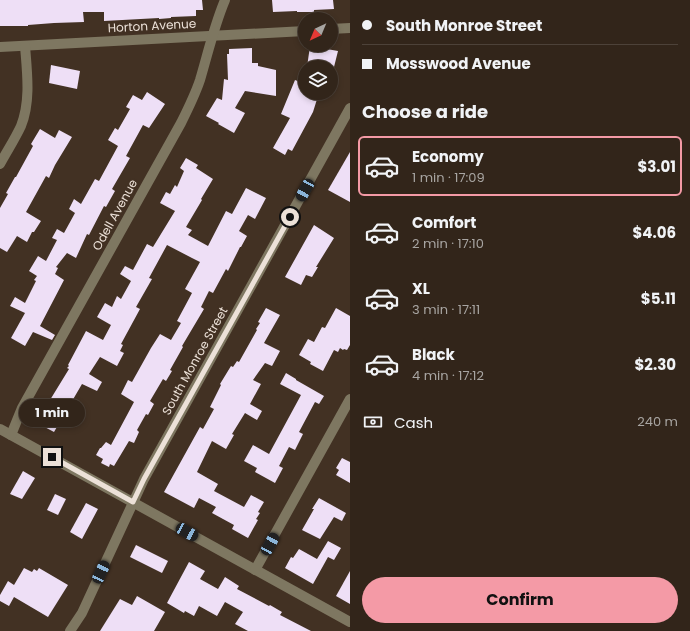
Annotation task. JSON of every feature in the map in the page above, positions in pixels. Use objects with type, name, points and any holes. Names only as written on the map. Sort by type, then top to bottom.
[{"type":"street","name":"Odell Avenue","points":[[11,435],[22,408],[191,103],[225,0]]},
{"type":"street","points":[[338,29],[350,28]]},
{"type":"street","name":"Horton Avenue","points":[[0,47],[298,31]]},
{"type":"street","points":[[0,164],[21,125],[26,107],[26,46]]},
{"type":"street","name":"South Monroe Street","points":[[70,631],[82,613],[144,479],[350,108]]},
{"type":"street","points":[[255,570],[350,399]]},
{"type":"street","points":[[0,429],[350,622]]},
{"type":"building","points":[[0,0],[202,0],[203,10],[196,10],[196,16],[104,21],[104,12],[83,12],[84,22],[28,26],[0,26]]},
{"type":"building","points":[[272,0],[333,0],[334,9],[314,10],[314,12],[273,12]]},
{"type":"building","points":[[252,48],[252,63],[258,63],[258,66],[276,70],[276,96],[245,91],[235,108],[245,113],[234,133],[206,116],[217,98],[222,100],[224,79],[228,80],[227,54],[229,54],[229,49]]},
{"type":"building","points":[[309,52],[338,52],[336,60],[308,60]]},
{"type":"building","points":[[51,65],[80,71],[77,89],[49,83]]},
{"type":"building","points":[[295,80],[298,81],[298,100],[317,100],[313,112],[292,151],[288,149],[285,155],[273,148],[290,118],[281,114]]},
{"type":"building","points":[[147,92],[165,104],[149,128],[143,125],[126,156],[130,158],[112,189],[115,191],[106,207],[104,206],[89,235],[87,234],[76,258],[67,253],[56,267],[58,268],[55,274],[64,280],[40,326],[55,335],[52,340],[33,332],[25,346],[11,338],[25,313],[10,306],[15,297],[25,303],[37,276],[29,271],[38,256],[46,261],[57,240],[52,238],[57,229],[64,233],[75,213],[69,209],[74,199],[81,204],[95,179],[99,181],[118,146],[108,140],[115,128],[118,130],[130,109],[126,107],[133,95],[142,100]]},
{"type":"building","points":[[40,129],[55,138],[59,130],[72,137],[49,178],[46,176],[26,212],[41,221],[34,232],[32,232],[27,242],[17,236],[7,252],[0,248],[0,208],[8,194],[6,193],[33,146],[31,144]]},
{"type":"building","points":[[350,152],[350,202],[328,190]]},
{"type":"building","points":[[186,158],[198,165],[196,168],[213,179],[186,227],[192,230],[188,235],[208,246],[226,211],[232,214],[246,188],[266,198],[255,219],[248,215],[239,231],[247,236],[228,271],[226,269],[213,293],[209,291],[201,307],[204,309],[182,346],[183,347],[170,370],[172,371],[166,381],[163,379],[150,401],[154,404],[148,415],[146,414],[137,430],[139,432],[134,443],[129,441],[114,466],[110,464],[109,467],[101,463],[103,459],[96,455],[106,442],[111,445],[134,402],[121,394],[128,380],[132,382],[160,334],[171,340],[181,323],[177,321],[192,293],[185,289],[200,262],[167,245],[149,278],[152,279],[136,307],[140,309],[121,344],[123,345],[120,351],[124,353],[117,366],[100,357],[89,374],[102,382],[97,391],[82,384],[54,432],[39,424],[52,401],[50,400],[69,369],[67,368],[69,366],[68,365],[86,331],[103,340],[111,325],[97,317],[105,303],[112,307],[117,296],[121,299],[131,281],[120,274],[125,266],[133,270],[147,244],[153,247],[175,211],[160,203],[166,192],[170,194],[175,185],[177,187],[184,171],[180,168]]},
{"type":"building","points":[[314,225],[334,238],[316,267],[318,267],[312,277],[306,275],[301,285],[285,277]]},
{"type":"building","points":[[266,308],[280,315],[264,343],[280,351],[272,366],[265,363],[253,380],[261,384],[250,404],[262,411],[257,420],[245,413],[232,434],[234,435],[226,449],[212,441],[197,472],[218,484],[214,491],[244,507],[251,495],[264,502],[258,512],[260,513],[256,519],[258,520],[248,538],[232,529],[234,525],[212,513],[216,507],[199,498],[194,508],[164,492],[200,427],[203,429],[214,409],[210,407],[221,385],[220,384],[231,366],[233,367],[237,361],[239,362],[257,330],[256,329],[260,323],[258,322]]},
{"type":"building","points":[[336,308],[350,316],[350,345],[347,350],[340,348],[338,352],[334,350],[323,371],[310,364],[311,362],[299,355],[308,339],[314,342],[322,327],[325,328]]},
{"type":"building","points":[[286,373],[324,396],[319,404],[315,402],[299,432],[303,434],[295,450],[289,447],[279,466],[283,468],[275,483],[255,472],[257,468],[244,461],[253,445],[269,454],[301,395],[280,384]]},
{"type":"building","points":[[342,458],[350,462],[350,483],[336,475],[339,470],[336,468]]},
{"type":"building","points":[[23,471],[35,478],[22,499],[10,494]]},
{"type":"building","points":[[55,494],[66,499],[58,515],[47,510]]},
{"type":"building","points":[[319,498],[346,513],[342,521],[334,517],[320,539],[302,530]]},
{"type":"building","points":[[86,503],[98,509],[82,539],[70,532]]},
{"type":"building","points":[[328,541],[341,548],[334,560],[328,557],[313,584],[285,568],[291,557],[293,558],[299,549],[317,559]]},
{"type":"building","points":[[136,545],[168,561],[162,573],[130,557]]},
{"type":"building","points":[[189,562],[205,571],[200,579],[218,589],[225,577],[239,586],[237,589],[269,606],[270,605],[282,612],[280,615],[311,631],[248,631],[235,624],[243,612],[225,602],[217,616],[199,606],[194,616],[185,611],[184,613],[167,603]]},
{"type":"building","points":[[24,568],[32,572],[34,569],[37,571],[39,568],[68,585],[48,617],[14,597],[9,606],[0,601],[0,595],[8,581],[14,585]]},
{"type":"building","points":[[350,571],[350,604],[336,596]]},
{"type":"building","points":[[137,596],[165,612],[154,631],[100,631],[120,599],[132,605]]},
{"type":"route","points":[[52,457],[133,502],[144,479],[290,217]]}]
